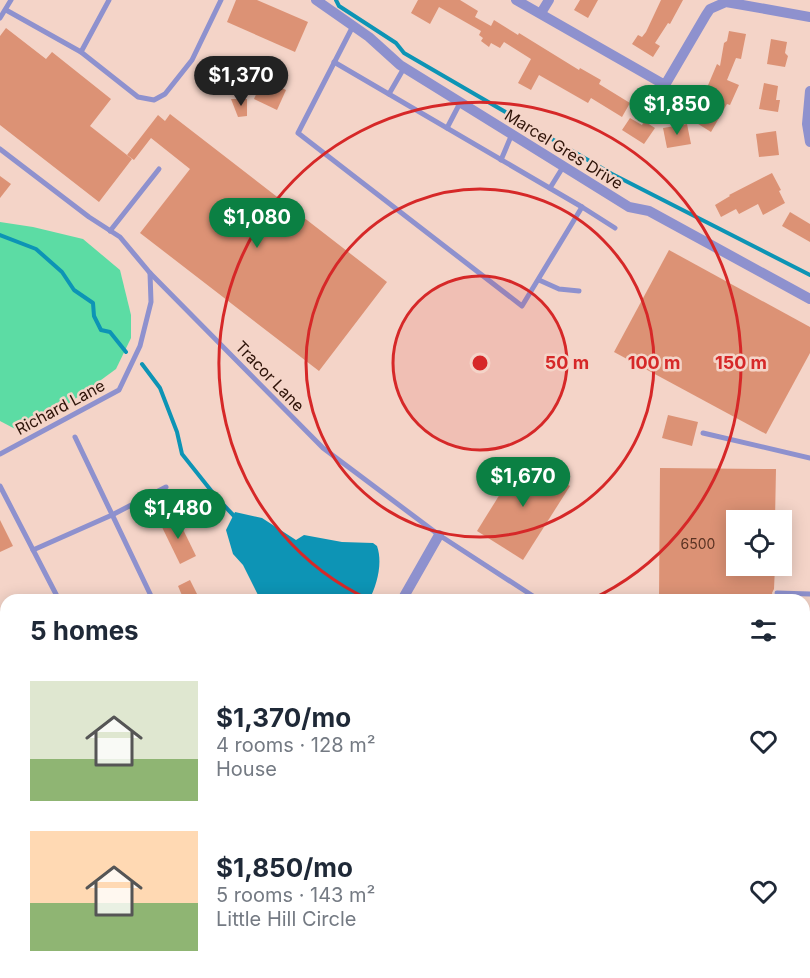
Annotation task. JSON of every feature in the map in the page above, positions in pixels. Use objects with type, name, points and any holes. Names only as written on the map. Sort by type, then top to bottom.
[{"type":"street","name":"Marcel Gres Drive","points":[[316,0],[353,26],[404,68],[629,207],[649,211],[810,299]]},
{"type":"street","points":[[516,0],[665,85],[706,15],[718,4],[735,3],[810,17]]},
{"type":"street","points":[[541,13],[549,0]]},
{"type":"street","points":[[810,91],[807,124],[810,142]]},
{"type":"street","points":[[405,594],[439,535]]},
{"type":"lane","points":[[0,18],[11,0]]},
{"type":"lane","points":[[81,52],[109,0]]},
{"type":"lane","points":[[6,10],[81,52],[138,98],[154,100],[165,94],[192,60],[220,0]]},
{"type":"lane","points":[[353,26],[298,133],[522,306],[582,207]]},
{"type":"lane","points":[[334,62],[615,228]]},
{"type":"lane","points":[[389,94],[404,68]]},
{"type":"lane","points":[[447,128],[460,102]]},
{"type":"lane","points":[[501,160],[512,134]]},
{"type":"lane","name":"Tracor Lane","points":[[0,149],[120,237],[150,273],[323,448],[439,535],[530,594]]},
{"type":"lane","points":[[550,188],[564,166]]},
{"type":"lane","points":[[110,231],[159,169]]},
{"type":"lane","name":"Richard Lane","points":[[0,454],[119,390],[140,346],[151,302],[150,273]]},
{"type":"lane","points":[[538,280],[559,290],[579,291]]},
{"type":"lane","points":[[703,433],[810,458]]},
{"type":"lane","points":[[75,438],[150,594]]},
{"type":"lane","points":[[0,486],[56,594]]},
{"type":"lane","points":[[33,550],[112,515],[165,487]]},
{"type":"lane","points":[[777,593],[810,594]]},
{"type":"green space","points":[[0,222],[83,239],[120,270],[131,315],[131,338],[116,369],[71,402],[19,431],[0,421]]},
{"type":"water","points":[[235,512],[262,518],[296,540],[304,535],[342,542],[373,543],[377,546],[379,553],[377,581],[372,594],[258,594],[243,565],[233,554],[226,530]]},
{"type":"building","points":[[236,0],[257,0],[308,22],[295,52],[227,22]]},
{"type":"building","points":[[418,0],[460,0],[478,11],[475,17],[491,26],[494,20],[518,35],[519,33],[579,70],[580,68],[601,80],[599,84],[630,103],[622,117],[591,98],[588,103],[539,75],[531,90],[518,83],[531,59],[504,42],[500,48],[491,43],[489,47],[481,41],[483,38],[479,35],[481,31],[439,7],[430,24],[411,13]]},
{"type":"building","points":[[580,0],[598,0],[588,18],[574,10]]},
{"type":"building","points":[[661,0],[683,0],[670,24],[668,23],[655,43],[660,46],[653,57],[632,44],[638,35],[642,37],[646,32]]},
{"type":"building","points":[[6,28],[46,59],[52,52],[111,99],[90,126],[132,159],[99,202],[0,125],[0,36]]},
{"type":"building","points":[[729,31],[746,34],[741,59],[736,58],[727,80],[739,85],[730,105],[727,104],[711,132],[695,122],[712,93],[706,90],[717,64],[720,66],[724,43],[727,41]]},
{"type":"building","points":[[771,39],[787,42],[785,53],[788,56],[785,67],[767,64]]},
{"type":"building","points":[[263,79],[286,90],[277,110],[254,99]]},
{"type":"building","points":[[764,83],[778,86],[776,100],[780,100],[778,112],[759,109]]},
{"type":"building","points":[[231,99],[247,99],[247,116],[238,117]]},
{"type":"building","points":[[170,114],[387,282],[319,371],[140,233],[190,169],[151,138],[134,160],[127,155],[158,115],[165,121]]},
{"type":"building","points":[[630,118],[642,125],[644,121],[655,128],[644,144],[622,130]]},
{"type":"building","points":[[687,124],[691,144],[667,148],[663,128]]},
{"type":"building","points":[[776,131],[779,155],[759,157],[756,134]]},
{"type":"building","points":[[772,173],[785,203],[763,215],[758,204],[739,214],[736,209],[721,217],[715,205],[729,195]]},
{"type":"building","points":[[0,176],[11,184],[0,198]]},
{"type":"building","points":[[790,212],[810,224],[810,242],[782,226]]},
{"type":"building","points":[[669,250],[810,327],[810,353],[766,434],[614,352]]},
{"type":"building","points":[[668,415],[698,422],[692,446],[662,438]]},
{"type":"building","points":[[523,457],[570,486],[523,560],[477,531]]},
{"type":"building","points":[[660,468],[776,469],[775,510],[726,510],[726,576],[775,576],[772,594],[659,594]]},
{"type":"building","points":[[176,515],[196,556],[180,564],[160,523]]},
{"type":"building","points":[[0,520],[13,546],[0,552]]},
{"type":"building","points":[[190,580],[197,594],[181,594],[178,586]]},
{"type":"waterway","points":[[336,0],[339,6],[396,43],[404,53],[612,174],[810,275]]},
{"type":"waterway","points":[[0,235],[36,249],[62,272],[74,290],[93,303],[94,316],[101,330],[110,332],[126,352]]},
{"type":"waterway","points":[[142,364],[160,388],[177,432],[182,454],[235,517]]}]
